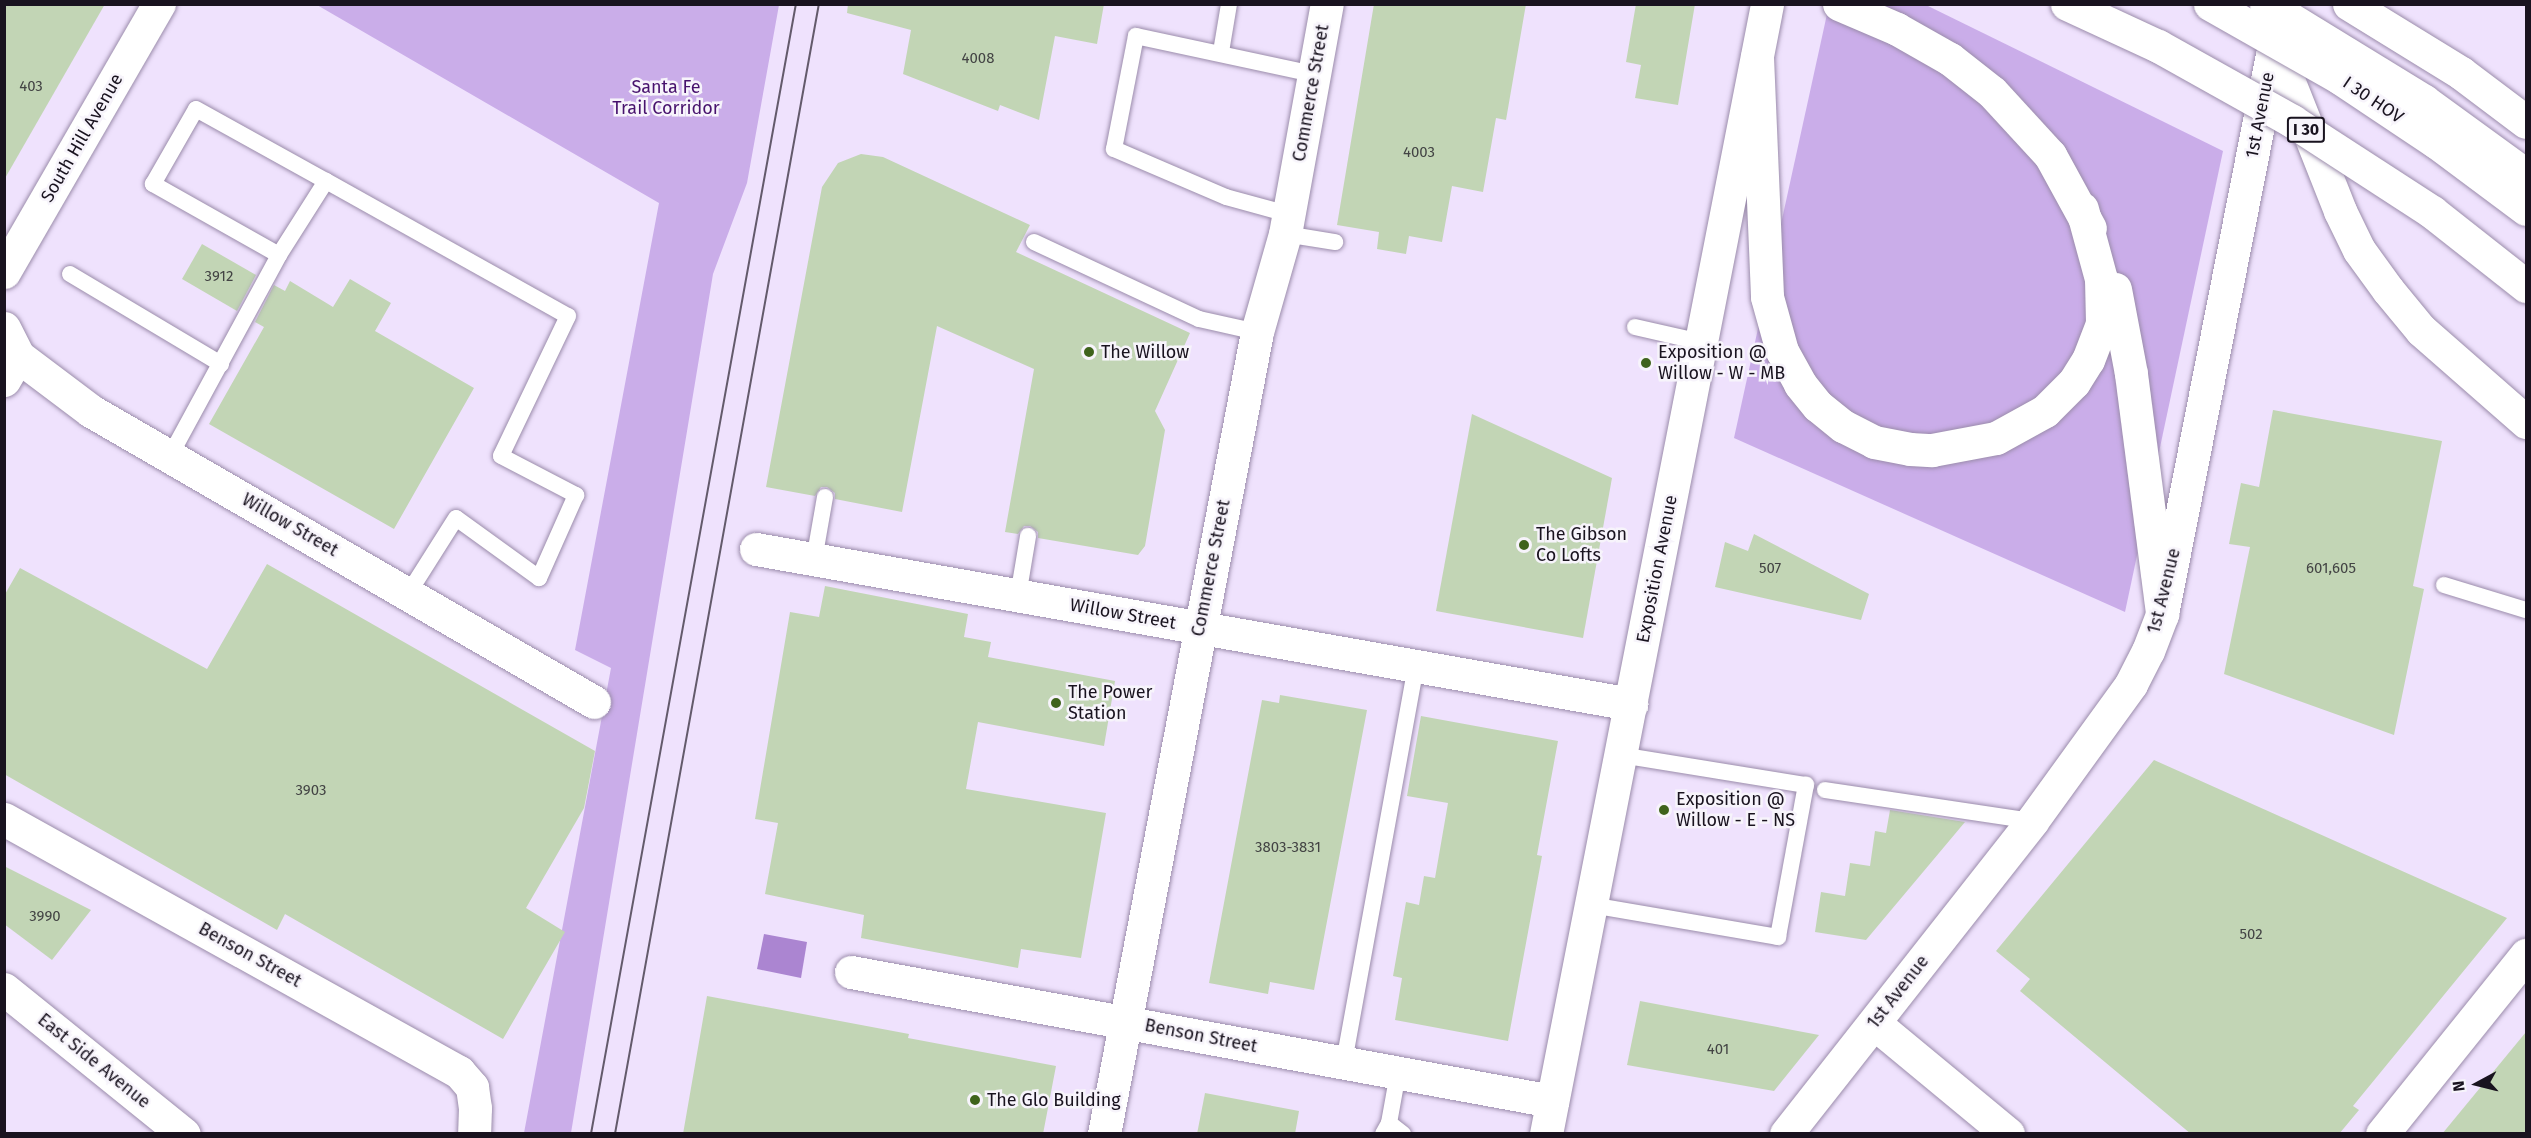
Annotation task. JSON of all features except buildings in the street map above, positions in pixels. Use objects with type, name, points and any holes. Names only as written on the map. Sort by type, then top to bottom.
[{"type":"main road","name":"South Hill Avenue","points":[[4,272],[159,4]]},
{"type":"main road","name":"Commerce Street","points":[[1104,1134],[1257,332],[1287,224],[1327,4]]},
{"type":"main road","name":"Exposition Avenue","points":[[1546,1134],[1767,4]]},
{"type":"main road","points":[[1839,4],[1897,29],[1950,59],[1992,92],[2050,154],[2082,209],[2115,286],[2131,374],[2162,614]]},
{"type":"main road","name":"I 30","points":[[2067,4],[2158,46],[2292,121],[2432,212],[2526,286]]},
{"type":"main road","name":"I 30 HOV","points":[[2210,4],[2340,78],[2436,142],[2526,209]]},
{"type":"main road","name":"I 30 HOV","points":[[2266,4],[2424,101],[2526,175]]},
{"type":"main road","points":[[2349,4],[2461,73],[2526,122]]},
{"type":"main road","name":"1st Avenue","points":[[1786,1134],[2031,821],[2131,684],[2148,651],[2162,614],[2274,44],[2340,211],[2359,250],[2421,330],[2526,422]]},
{"type":"main road","points":[[1757,57],[1767,297],[1782,351],[1800,384],[1818,406],[1844,426],[1874,442],[1910,449],[1932,450],[1996,438],[2045,411],[2067,390],[2088,360],[2102,323],[2101,279],[2082,209]]},
{"type":"main road","name":"Willow Street","points":[[9,355],[91,411],[594,702]]},
{"type":"main road","name":"Willow Street","points":[[756,549],[1631,705]]},
{"type":"main road","name":"Benson Street","points":[[4,819],[459,1072],[472,1087],[475,1121]]},
{"type":"main road","points":[[2382,1134],[2526,955]]},
{"type":"main road","name":"Benson Street","points":[[851,972],[1552,1101]]},
{"type":"main road","name":"East Side Avenue","points":[[4,989],[184,1134]]},
{"type":"main road","points":[[1874,1023],[2008,1134]]},
{"type":"lane","points":[[1221,52],[1229,4]]},
{"type":"lane","points":[[1314,74],[1221,52],[1136,36],[1114,149],[1287,224],[1335,242]]},
{"type":"lane","points":[[279,255],[153,183],[196,109],[568,316],[501,456],[576,495],[539,578],[456,518],[408,594]]},
{"type":"lane","points":[[170,456],[279,255],[326,181]]},
{"type":"lane","points":[[1034,242],[1199,319],[1257,332]]},
{"type":"lane","points":[[70,274],[221,364]]},
{"type":"lane","points":[[1635,327],[1701,342]]},
{"type":"lane","points":[[814,560],[825,497]]},
{"type":"lane","points":[[1018,596],[1028,536]]},
{"type":"lane","points":[[2444,585],[2526,610]]},
{"type":"lane","points":[[1344,1062],[1416,666]]},
{"type":"lane","points":[[1591,904],[1778,937],[1806,785],[1621,755]]},
{"type":"lane","points":[[1825,790],[2031,821]]},
{"type":"lane","points":[[1398,1073],[1386,1128],[1403,1134]]},
{"type":"green space","name":"Santa Fe Trail Corridor","points":[[317,5],[779,5],[747,183],[713,274],[571,1133],[524,1133],[611,668],[575,650],[659,203]]},
{"type":"green space","points":[[1829,5],[1926,5],[2223,151],[2125,612],[1734,438]]},
{"type":"shaded area","points":[[764,934],[807,942],[801,978],[757,969]]},
{"type":"tram line","points":[[591,1134],[796,4]]},
{"type":"tram line","points":[[615,1134],[819,4]]},
{"type":"place","name":"The Willow","points":[[1089,352]]},
{"type":"place","name":"Exposition @ Willow - W - MB","points":[[1646,363]]},
{"type":"place","name":"The Gibson Co Lofts","points":[[1524,545]]},
{"type":"place","name":"The Power Station","points":[[1056,703]]},
{"type":"place","name":"Exposition @ Willow - E - NS","points":[[1664,810]]},
{"type":"place","name":"The Glo Building","points":[[975,1100]]}]
